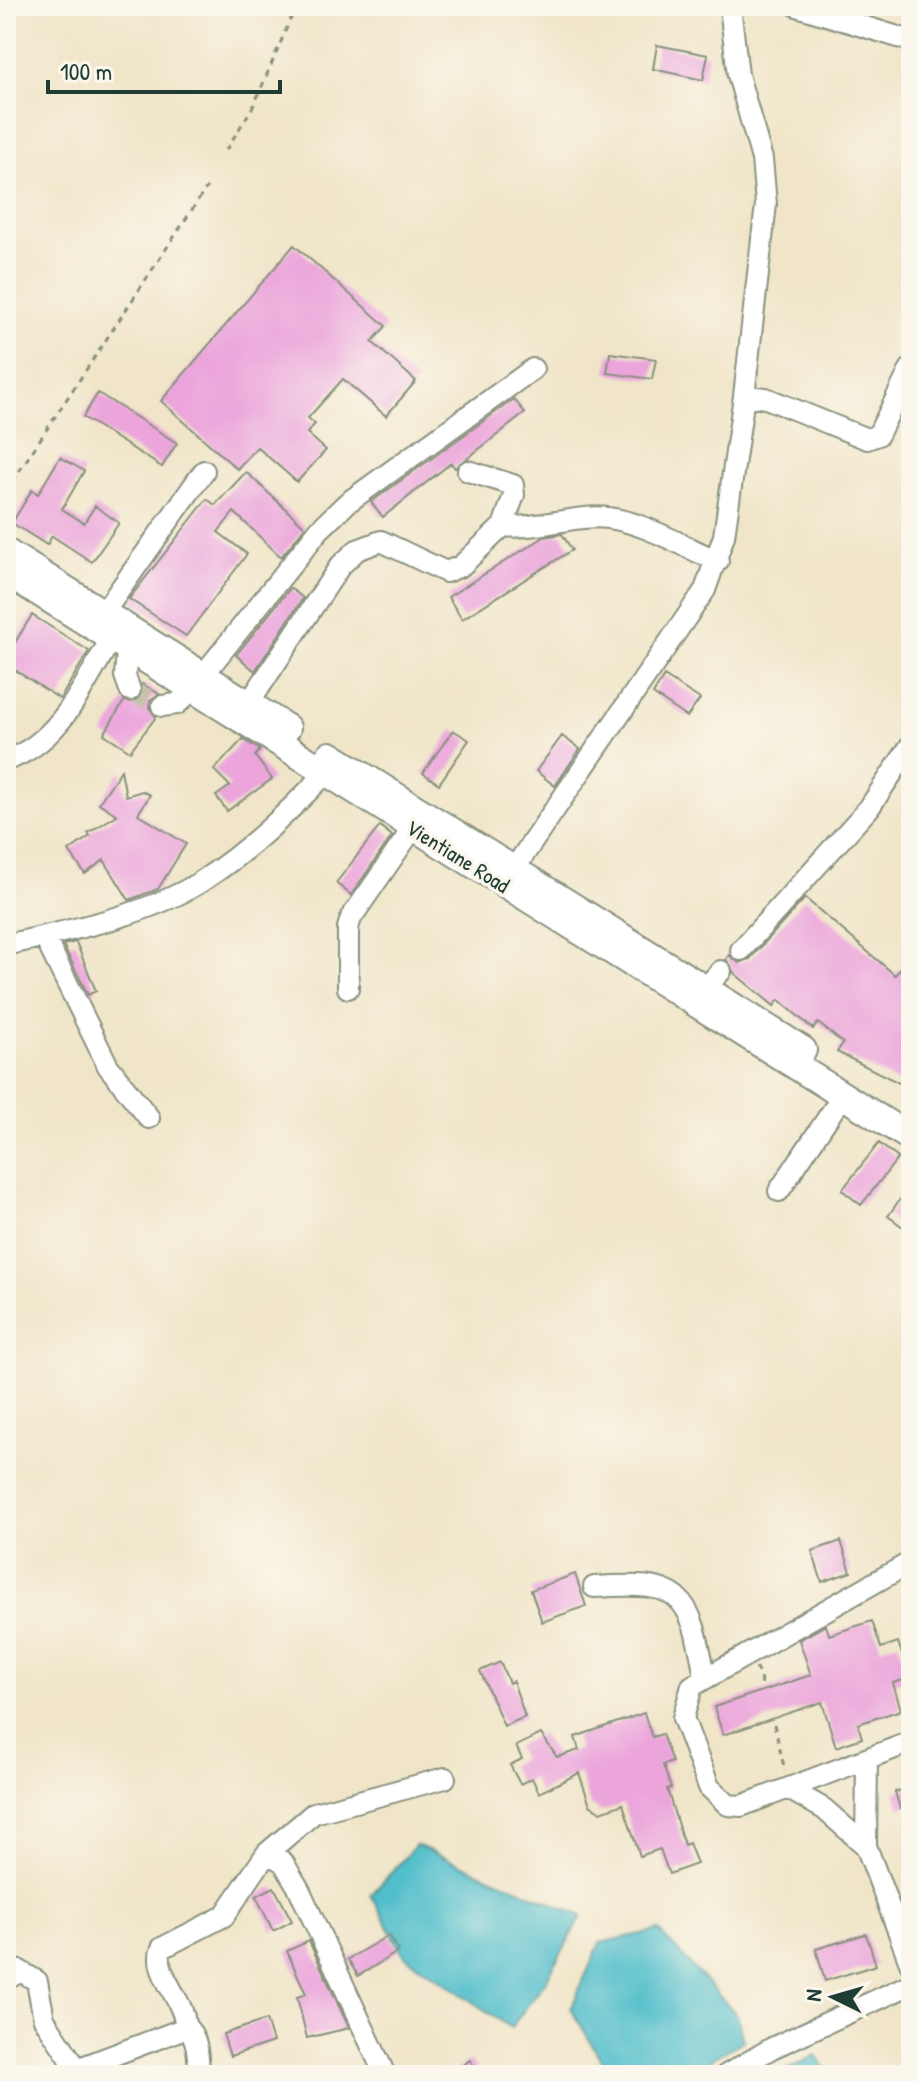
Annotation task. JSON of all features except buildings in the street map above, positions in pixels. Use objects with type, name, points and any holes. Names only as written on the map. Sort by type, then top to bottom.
[{"type":"main road","points":[[6,552],[104,612],[198,682],[249,703],[509,876],[714,979],[911,1117]]},
{"type":"main road","name":"Vientiane Road","points":[[6,572],[119,644],[198,682],[326,773],[413,828],[509,876],[911,1138]]},
{"type":"street","points":[[509,876],[705,590],[718,561],[744,396],[766,181],[738,75],[730,6]]},
{"type":"street","points":[[797,6],[911,41]]},
{"type":"street","points":[[744,396],[766,398],[867,439],[878,435],[911,368]]},
{"type":"street","points":[[162,706],[177,704],[198,682],[319,530],[347,503],[533,369]]},
{"type":"street","points":[[104,612],[204,471]]},
{"type":"street","points":[[249,703],[340,566],[357,550],[381,541],[446,572],[461,566],[503,526],[514,495],[513,485],[468,471]]},
{"type":"street","points":[[503,526],[541,527],[604,517],[718,561]]},
{"type":"street","points":[[119,644],[130,690]]},
{"type":"street","points":[[6,760],[34,746],[56,725],[119,644]]},
{"type":"street","points":[[741,950],[869,808],[911,745]]},
{"type":"street","points":[[6,945],[103,922],[200,882],[266,835],[326,773]]},
{"type":"street","points":[[348,988],[348,928],[351,918],[413,828]]},
{"type":"street","points":[[44,936],[108,1066],[149,1118]]},
{"type":"street","points":[[779,1191],[843,1095]]},
{"type":"street","points":[[911,1562],[705,1677],[692,1686],[683,1718],[709,1787],[728,1805],[741,1806],[911,1742]]},
{"type":"street","points":[[594,1587],[646,1584],[666,1588],[682,1601],[698,1637],[705,1677]]},
{"type":"street","points":[[867,1759],[866,1846],[911,1965]]},
{"type":"street","points":[[199,2075],[198,2051],[192,2032],[185,2026],[185,2015],[159,1960],[159,1952],[224,1916],[267,1853],[314,1813],[445,1778]]},
{"type":"street","points":[[789,1789],[824,1809],[866,1846]]},
{"type":"street","points":[[267,1853],[283,1862],[299,1889],[385,2075]]},
{"type":"street","points":[[6,1980],[20,1971],[37,1981],[44,2019],[77,2069],[185,2026]]},
{"type":"street","points":[[726,2075],[772,2048],[911,1984]]},
{"type":"path","points":[[226,150],[254,105],[296,6]]},
{"type":"path","points":[[6,491],[207,187]]},
{"type":"path","points":[[774,1724],[789,1789]]},
{"type":"water","points":[[416,1845],[582,1916],[545,1982],[511,2028],[404,1955],[371,1895]]},
{"type":"water","points":[[658,1930],[737,2015],[743,2041],[684,2075],[649,2075],[602,2062],[571,2008],[600,1943]]},
{"type":"water","points":[[816,2055],[830,2075],[777,2075]]},
{"type":"tunnel","points":[[130,690],[162,706]]}]
